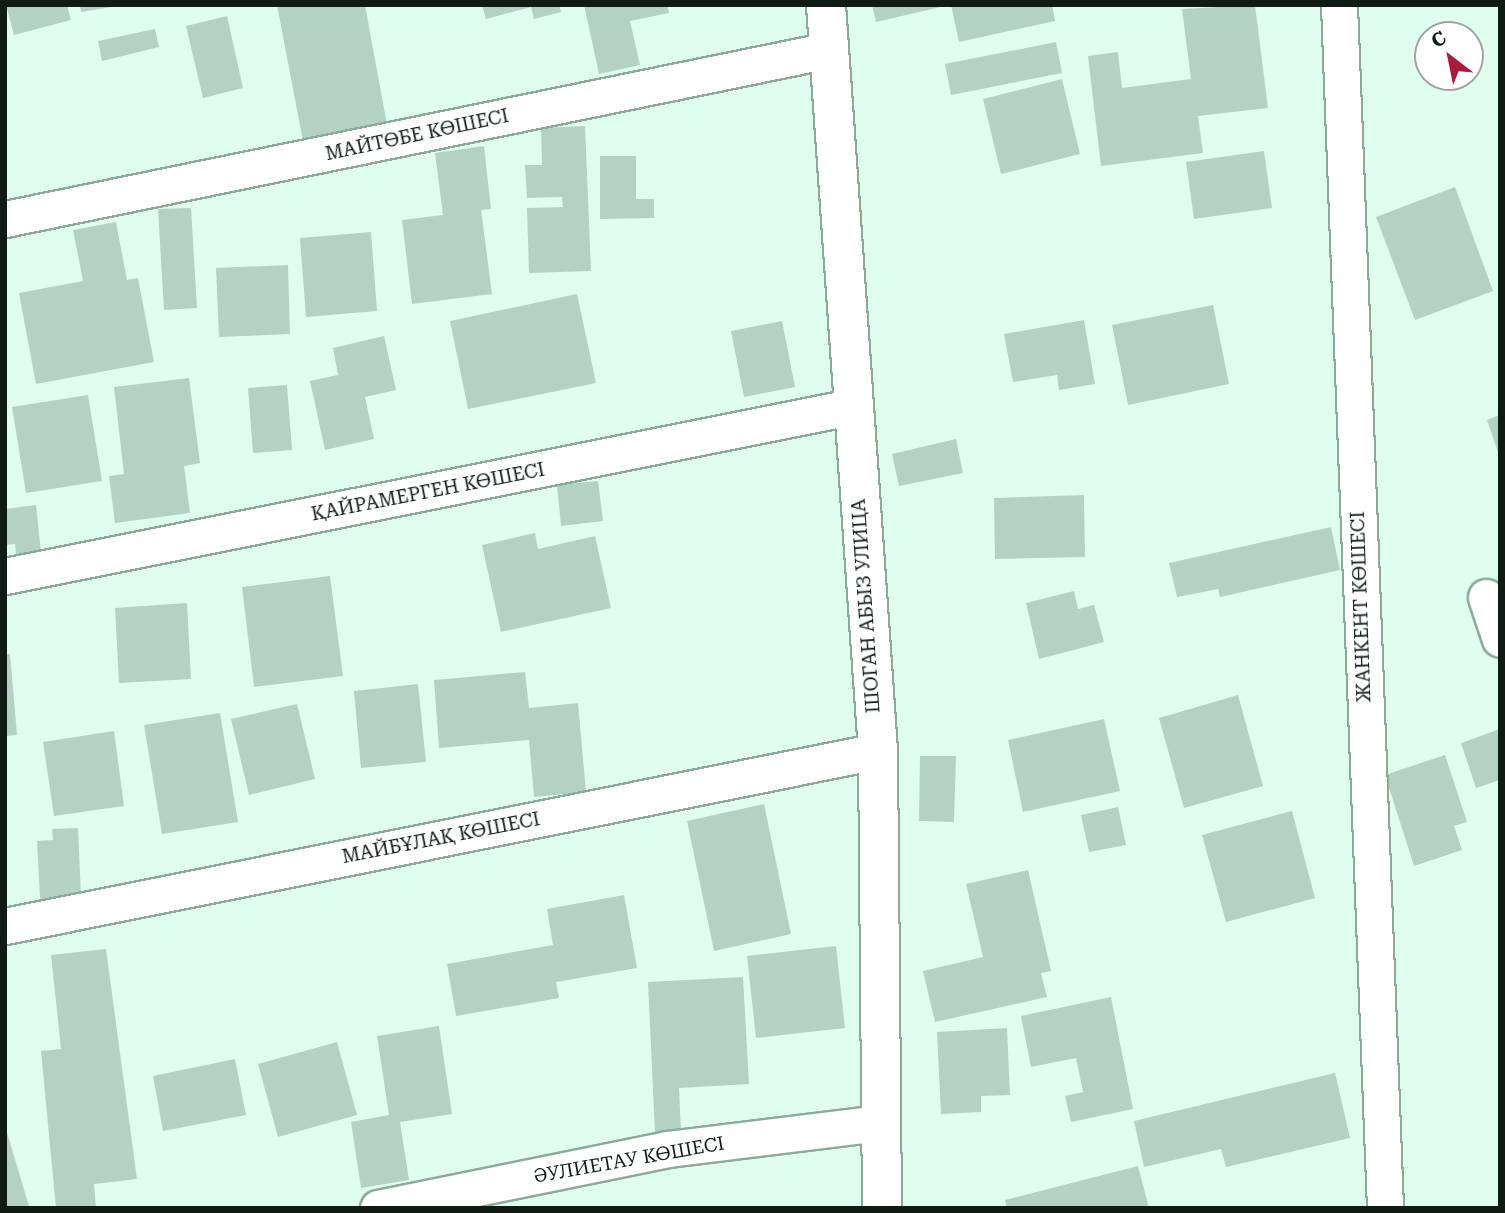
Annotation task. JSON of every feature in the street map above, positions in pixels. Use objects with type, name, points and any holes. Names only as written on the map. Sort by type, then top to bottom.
[{"type":"street","name":"ШОГАН АБЫЗ УЛИЦА","points":[[826,5],[851,407],[878,751],[882,1208]]},
{"type":"street","name":"ЖАНКЕНТ КӨШЕСІ","points":[[1339,5],[1385,1208]]},
{"type":"street","name":"МАЙТӨБЕ КӨШЕСІ","points":[[5,219],[829,50]]},
{"type":"street","name":"ҚАЙРАМЕРГЕН КӨШЕСІ","points":[[5,576],[851,407]]},
{"type":"street","points":[[1486,597],[1500,639]]},
{"type":"street","name":"МАЙБҰЛАҚ КӨШЕСІ","points":[[5,926],[878,751]]},
{"type":"street","name":"ӘУЛИЕТАУ КӨШЕСІ","points":[[378,1208],[668,1149],[881,1123]]},
{"type":"building","points":[[6,5],[67,5],[71,20],[14,35]]},
{"type":"building","points":[[80,5],[111,5],[111,7],[81,12]]},
{"type":"building","points":[[277,5],[365,5],[387,125],[303,141]]},
{"type":"building","points":[[482,5],[559,5],[561,12],[534,19],[531,7],[486,19]]},
{"type":"building","points":[[584,5],[667,5],[669,13],[630,21],[640,65],[599,74]]},
{"type":"building","points":[[872,5],[945,5],[945,6],[876,22]]},
{"type":"building","points":[[951,5],[1052,5],[1055,21],[959,42]]},
{"type":"building","points":[[1255,5],[1268,108],[1198,116],[1203,153],[1101,166],[1088,56],[1118,52],[1122,88],[1191,79],[1182,9]]},
{"type":"building","points":[[227,16],[243,88],[203,98],[186,26]]},
{"type":"building","points":[[155,29],[159,47],[102,61],[98,41]]},
{"type":"building","points":[[1056,42],[1062,73],[951,95],[945,64]]},
{"type":"building","points":[[1062,79],[1080,154],[1001,174],[983,99]]},
{"type":"building","points":[[585,126],[591,271],[529,273],[527,208],[563,207],[562,197],[527,198],[525,165],[542,165],[541,128]]},
{"type":"building","points":[[484,146],[491,209],[481,210],[492,294],[412,304],[402,220],[443,215],[435,153]]},
{"type":"building","points":[[1264,151],[1272,208],[1194,219],[1186,162]]},
{"type":"building","points":[[600,156],[636,156],[636,199],[654,199],[654,218],[600,219]]},
{"type":"building","points":[[1455,187],[1493,291],[1415,320],[1376,217]]},
{"type":"building","points":[[191,208],[197,308],[164,310],[158,209]]},
{"type":"building","points":[[116,222],[127,280],[138,278],[154,362],[36,384],[19,293],[83,281],[73,230]]},
{"type":"building","points":[[371,232],[377,311],[306,317],[300,238]]},
{"type":"building","points":[[288,265],[290,334],[219,337],[216,268]]},
{"type":"building","points":[[577,294],[596,383],[468,409],[450,321]]},
{"type":"building","points":[[1213,305],[1229,384],[1128,405],[1112,325]]},
{"type":"building","points":[[1084,320],[1095,384],[1059,390],[1057,375],[1013,382],[1004,334]]},
{"type":"building","points":[[782,321],[795,387],[744,397],[731,331]]},
{"type":"building","points":[[384,336],[396,390],[365,397],[374,439],[325,450],[310,381],[338,375],[333,348]]},
{"type":"building","points":[[189,378],[200,463],[184,466],[190,513],[115,523],[109,476],[124,474],[114,387]]},
{"type":"building","points":[[287,385],[292,450],[253,453],[248,388]]},
{"type":"building","points":[[88,395],[102,481],[26,493],[12,407]]},
{"type":"building","points":[[1500,415],[1500,455],[1499,455],[1487,420]]},
{"type":"building","points":[[956,439],[963,473],[899,486],[892,454]]},
{"type":"building","points":[[598,481],[603,521],[561,526],[557,485]]},
{"type":"building","points":[[1084,495],[1085,557],[995,559],[994,498]]},
{"type":"building","points":[[36,505],[41,552],[16,554],[15,544],[5,545],[5,509]]},
{"type":"building","points":[[1331,527],[1340,570],[1220,597],[1218,589],[1177,597],[1169,563]]},
{"type":"building","points":[[535,533],[538,549],[595,536],[611,608],[501,632],[482,545]]},
{"type":"building","points":[[330,576],[343,676],[254,687],[242,587]]},
{"type":"building","points":[[1074,591],[1078,609],[1094,605],[1104,642],[1039,659],[1026,603]]},
{"type":"building","points":[[187,603],[191,679],[119,683],[115,608]]},
{"type":"building","points":[[5,654],[10,654],[17,735],[5,736]]},
{"type":"building","points":[[525,672],[529,708],[578,703],[586,792],[534,797],[529,740],[439,748],[434,680]]},
{"type":"building","points":[[418,684],[426,762],[361,768],[354,691]]},
{"type":"building","points":[[1238,695],[1263,786],[1184,808],[1159,718]]},
{"type":"building","points":[[297,704],[315,779],[249,795],[231,719]]},
{"type":"building","points":[[220,713],[238,822],[162,834],[144,725]]},
{"type":"building","points":[[1104,719],[1120,791],[1023,812],[1008,740]]},
{"type":"building","points":[[1500,729],[1500,780],[1476,788],[1461,743]]},
{"type":"building","points":[[114,731],[124,806],[54,816],[43,742]]},
{"type":"building","points":[[1445,755],[1467,822],[1454,826],[1462,850],[1414,866],[1385,775]]},
{"type":"building","points":[[920,756],[956,756],[954,822],[919,821]]},
{"type":"building","points":[[764,804],[791,934],[714,951],[687,821]]},
{"type":"building","points":[[1118,807],[1126,845],[1089,852],[1081,815]]},
{"type":"building","points":[[1292,811],[1315,898],[1226,922],[1202,835]]},
{"type":"building","points":[[78,828],[81,896],[40,899],[37,841],[53,840],[52,829]]},
{"type":"building","points":[[1028,870],[1051,971],[1041,973],[1047,997],[935,1022],[923,971],[983,957],[966,884]]},
{"type":"building","points":[[624,895],[637,968],[556,982],[559,998],[456,1016],[447,964],[553,945],[547,909]]},
{"type":"building","points":[[836,946],[845,1028],[756,1038],[747,956]]},
{"type":"building","points":[[106,949],[137,1179],[94,1184],[96,1208],[56,1208],[41,1051],[61,1049],[51,955]]},
{"type":"building","points":[[743,977],[749,1084],[679,1088],[681,1131],[655,1133],[648,982]]},
{"type":"building","points":[[1111,997],[1133,1109],[1071,1122],[1065,1096],[1083,1092],[1076,1058],[1031,1067],[1021,1016]]},
{"type":"building","points":[[439,1026],[452,1114],[400,1122],[409,1180],[361,1188],[351,1122],[389,1115],[377,1036]]},
{"type":"building","points":[[1007,1028],[1010,1095],[981,1096],[981,1112],[941,1114],[937,1032]]},
{"type":"building","points":[[337,1042],[357,1115],[278,1137],[258,1064]]},
{"type":"building","points":[[235,1059],[246,1115],[163,1131],[153,1076]]},
{"type":"building","points":[[1335,1073],[1350,1138],[1226,1167],[1221,1149],[1144,1167],[1134,1121]]},
{"type":"building","points":[[5,1126],[29,1206],[24,1208],[5,1208]]},
{"type":"building","points":[[1138,1166],[1149,1208],[1007,1208],[1005,1200]]}]
